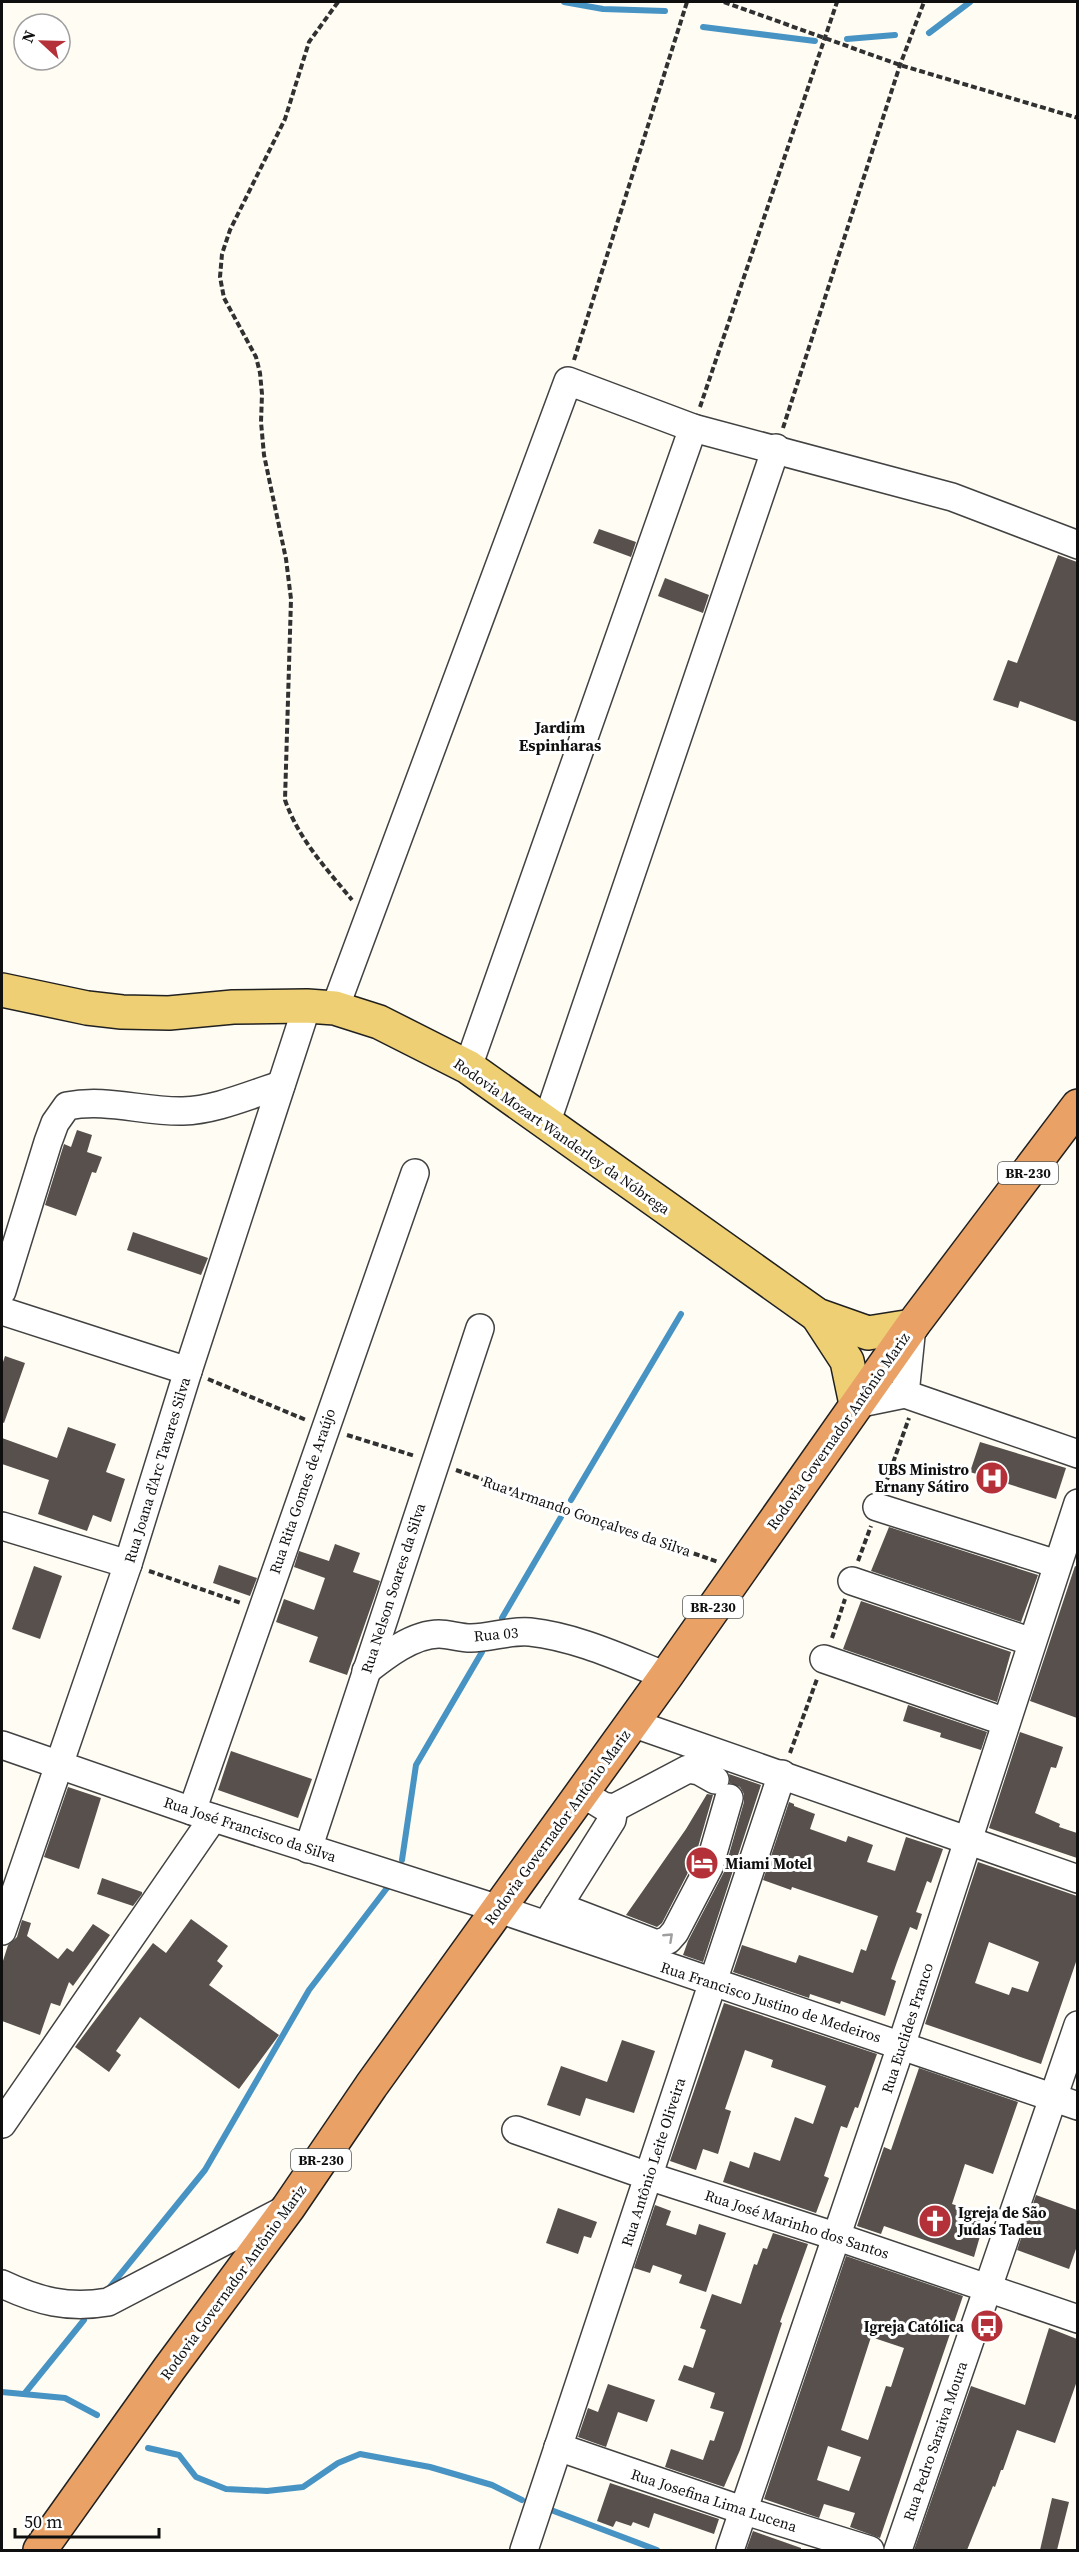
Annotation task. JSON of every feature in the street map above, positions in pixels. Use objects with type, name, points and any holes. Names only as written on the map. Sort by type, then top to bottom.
[{"type":"highway","name":"Rodovia Governador Antônio Mariz","points":[[40,2550],[288,2208],[371,2086],[633,1723],[912,1326],[1077,1106]]},
{"type":"main road","name":"Rodovia Mozart Wanderley da Nóbrega","points":[[2,990],[87,1008],[122,1012],[169,1013],[233,1007],[321,1007],[379,1022],[468,1067],[817,1315],[862,1350],[856,1404]]},
{"type":"main road","points":[[862,1350],[912,1326]]},
{"type":"street","name":"Rua Joana d'Arc Tavares Silva","points":[[2,1931],[128,1564],[281,1085],[369,920],[568,381]]},
{"type":"street","points":[[568,381],[693,428],[776,448],[952,497],[1077,544]]},
{"type":"street","points":[[468,1067],[693,428]]},
{"type":"street","points":[[546,1124],[776,448]]},
{"type":"street","points":[[2,1291],[48,1142],[55,1123],[67,1106],[102,1102],[180,1111],[202,1110],[281,1085]]},
{"type":"street","name":"Rua Rita Gomes de Araújo","points":[[2,2124],[202,1814],[261,1610],[415,1173]]},
{"type":"street","points":[[2,1311],[188,1371]]},
{"type":"street","points":[[905,1394],[912,1326]]},
{"type":"street","name":"Rua Nelson Soares da Silva","points":[[308,1849],[480,1328]]},
{"type":"street","points":[[856,1404],[905,1394],[1077,1454]]},
{"type":"street","name":"Rua Euclides Franco","points":[[730,2550],[901,2046],[1077,1503]]},
{"type":"street","points":[[878,1507],[1057,1564]]},
{"type":"street","points":[[2,1526],[128,1564]]},
{"type":"street","points":[[852,1581],[1032,1642]]},
{"type":"street","name":"Rua 03","points":[[366,1671],[386,1655],[427,1635],[471,1638],[509,1632],[529,1632],[579,1643],[666,1676]]},
{"type":"street","points":[[824,1659],[1006,1722]]},
{"type":"street","points":[[633,1723],[1077,1880]]},
{"type":"street","name":"Rua José Francisco da Silva","points":[[2,1745],[308,1849],[499,1909]]},
{"type":"street","points":[[582,1793],[603,1806],[614,1808],[688,1769],[699,1771],[722,1789],[709,1867],[675,1932],[668,1940],[657,1944],[616,1929],[552,1916],[612,1820],[614,1808]]},
{"type":"street","name":"Rua Antônio Leite Oliveira","points":[[524,2550],[782,1774]]},
{"type":"street","name":"Rua Francisco Justino de Medeiros","points":[[499,1909],[552,1916],[712,1983],[1077,2106]]},
{"type":"street","name":"Rua Pedro Saraiva Moura","points":[[898,2550],[1077,2025]]},
{"type":"street","name":"Rua José Marinho dos Santos","points":[[516,2130],[648,2176],[835,2235],[1077,2319]]},
{"type":"street","points":[[2,2284],[56,2304],[90,2305],[108,2302],[288,2208]]},
{"type":"street","name":"Rua Josefina Lima Lucena","points":[[558,2447],[742,2510],[870,2550]]},
{"type":"path","points":[[338,2],[309,42],[285,119],[230,230],[222,254],[220,277],[224,298],[256,357],[260,373],[264,455],[290,589],[289,729],[284,774],[285,800],[293,822],[307,846],[369,920]]},
{"type":"path","points":[[568,381],[687,2]]},
{"type":"path","points":[[724,2],[900,65],[1077,118]]},
{"type":"path","points":[[693,428],[837,2]]},
{"type":"path","points":[[776,448],[900,65],[924,2]]},
{"type":"path","name":"Rua Armando Gonçalves da Silva","points":[[435,1462],[740,1570]]},
{"type":"path","points":[[128,1564],[261,1610]]},
{"type":"building","points":[[599,529],[636,542],[631,557],[593,543]]},
{"type":"building","points":[[1058,555],[1077,562],[1077,722],[1020,701],[1018,708],[993,700],[1008,660],[1017,663]]},
{"type":"building","points":[[665,578],[709,595],[703,613],[658,596]]},
{"type":"building","points":[[77,1130],[92,1135],[87,1152],[102,1157],[96,1173],[92,1172],[76,1216],[45,1205],[64,1144],[71,1147]]},
{"type":"building","points":[[133,1232],[208,1258],[201,1275],[127,1250]]},
{"type":"building","points":[[5,1356],[25,1363],[4,1423],[2,1422],[2,1365]]},
{"type":"building","points":[[68,1427],[116,1444],[106,1472],[125,1479],[111,1522],[93,1515],[87,1531],[38,1514],[49,1480],[2,1464],[2,1438],[57,1458]]},
{"type":"building","points":[[980,1442],[1066,1468],[1056,1499],[970,1472]]},
{"type":"building","points":[[889,1527],[1038,1575],[1021,1622],[871,1571]]},
{"type":"building","points":[[335,1544],[360,1553],[353,1572],[380,1581],[347,1675],[309,1662],[318,1637],[276,1622],[284,1599],[314,1610],[325,1578],[294,1567],[299,1551],[329,1561]]},
{"type":"building","points":[[219,1565],[257,1578],[250,1596],[213,1583]]},
{"type":"building","points":[[34,1566],[62,1576],[40,1639],[12,1629]]},
{"type":"building","points":[[1075,1566],[1077,1567],[1077,1718],[1030,1701]]},
{"type":"building","points":[[861,1601],[1011,1652],[997,1702],[843,1649]]},
{"type":"building","points":[[908,1705],[987,1732],[981,1750],[940,1737],[941,1733],[903,1721]]},
{"type":"building","points":[[1020,1732],[1063,1747],[1056,1768],[1051,1767],[1035,1813],[1060,1824],[1059,1827],[1077,1833],[1077,1858],[989,1828]]},
{"type":"building","points":[[231,1751],[312,1779],[298,1818],[218,1790]]},
{"type":"building","points":[[729,1774],[761,1785],[703,1962],[683,1955],[724,1872],[744,1802],[744,1794],[740,1787],[730,1783]]},
{"type":"building","points":[[68,1787],[101,1798],[79,1869],[44,1857]]},
{"type":"building","points":[[707,1794],[713,1795],[694,1861],[662,1923],[657,1927],[626,1915],[686,1829]]},
{"type":"building","points":[[789,1802],[815,1814],[810,1829],[846,1842],[848,1836],[873,1845],[867,1862],[895,1871],[906,1837],[943,1849],[931,1883],[927,1881],[916,1912],[922,1914],[917,1930],[910,1927],[891,1979],[896,1981],[885,2016],[841,2001],[840,2004],[810,1994],[809,1998],[733,1972],[742,1945],[796,1963],[799,1955],[853,1973],[861,1949],[866,1951],[878,1916],[792,1887],[791,1890],[763,1880]]},
{"type":"building","points":[[978,1862],[1077,1896],[1077,1959],[1041,2064],[925,2024]],"holes":[[[989,1942],[1039,1962],[1028,1992],[1012,1987],[1009,1995],[975,1983]]]},
{"type":"building","points":[[102,1878],[142,1892],[142,1894],[133,1906],[97,1894]]},
{"type":"building","points":[[191,1919],[228,1946],[217,1961],[223,1966],[209,1985],[279,2035],[239,2089],[140,2017],[116,2051],[121,2055],[109,2072],[75,2047],[153,1943],[166,1953]]},
{"type":"building","points":[[22,1920],[31,1923],[27,1936],[58,1959],[67,1948],[73,1952],[93,1924],[110,1935],[73,1986],[69,1982],[60,2006],[51,2003],[40,2035],[2,2021],[2,1964],[8,1945],[17,1937]]},
{"type":"building","points":[[724,2003],[877,2054],[858,2108],[855,2107],[847,2128],[841,2126],[824,2176],[829,2178],[816,2213],[723,2182],[730,2161],[749,2168],[754,2152],[780,2161],[795,2117],[813,2124],[826,2086],[771,2067],[773,2060],[745,2050],[725,2109],[731,2111],[718,2154],[703,2149],[696,2170],[670,2161]]},
{"type":"building","points":[[622,2040],[655,2051],[634,2113],[586,2098],[580,2116],[547,2105],[561,2066],[607,2082]]},
{"type":"building","points":[[919,2068],[1018,2102],[993,2174],[965,2164],[952,2204],[986,2215],[974,2257],[884,2226],[881,2234],[857,2226],[884,2147],[891,2150]]},
{"type":"building","points":[[1036,2195],[1077,2210],[1077,2246],[1069,2269],[1017,2250]]},
{"type":"building","points":[[655,2205],[671,2211],[666,2225],[696,2235],[699,2224],[726,2233],[706,2292],[679,2283],[682,2275],[653,2265],[650,2273],[634,2268]]},
{"type":"building","points":[[558,2208],[597,2222],[591,2238],[584,2236],[578,2254],[546,2243]]},
{"type":"building","points":[[773,2233],[808,2244],[780,2322],[782,2323],[740,2450],[724,2487],[665,2467],[671,2449],[703,2460],[710,2440],[714,2441],[724,2412],[710,2408],[715,2393],[678,2380],[684,2365],[693,2368],[706,2330],[700,2328],[712,2294],[741,2304],[754,2264],[757,2265],[763,2248],[767,2249]]},
{"type":"building","points":[[846,2256],[963,2296],[880,2538],[850,2527],[855,2513],[824,2504],[819,2518],[764,2499]],"holes":[[[871,2337],[904,2348],[891,2387],[886,2386],[868,2440],[841,2430]],[[828,2446],[861,2457],[849,2491],[817,2480]]]},
{"type":"building","points":[[1049,2328],[1077,2339],[1077,2381],[1055,2443],[1017,2430],[1003,2470],[1001,2470],[995,2487],[993,2486],[967,2550],[914,2550],[971,2386],[1025,2405]]},
{"type":"building","points":[[608,2384],[655,2400],[647,2422],[618,2412],[606,2447],[578,2437],[588,2408],[598,2412]]},
{"type":"building","points":[[610,2483],[719,2519],[714,2534],[654,2513],[649,2528],[633,2522],[631,2526],[616,2521],[613,2527],[597,2521]]},
{"type":"building","points":[[1052,2498],[1069,2502],[1057,2550],[1040,2550]]},
{"type":"building","points":[[753,2531],[801,2548],[801,2550],[746,2550]]},
{"type":"waterway","points":[[564,2],[603,9],[665,11]]},
{"type":"waterway","points":[[929,33],[970,2]]},
{"type":"waterway","points":[[703,27],[815,41]]},
{"type":"waterway","points":[[847,39],[895,35]]},
{"type":"waterway","points":[[571,1500],[681,1314]]},
{"type":"waterway","points":[[502,1618],[561,1517]]},
{"type":"waterway","points":[[402,1860],[416,1765],[482,1652]]},
{"type":"waterway","points":[[110,2287],[205,2170],[309,1990],[387,1888]]},
{"type":"waterway","points":[[25,2393],[84,2320]]},
{"type":"waterway","points":[[2,2392],[65,2398],[97,2415]]},
{"type":"waterway","points":[[148,2448],[179,2455],[196,2477],[226,2489],[267,2491],[303,2487],[338,2463],[360,2454],[430,2467],[492,2485],[522,2500]]},
{"type":"waterway","points":[[551,2510],[657,2550]]},
{"type":"place","name":"UBS Ministro Ernany Sátiro","points":[[992,1478]]},
{"type":"place","name":"Miami Motel","points":[[702,1863]]},
{"type":"place","name":"Igreja de São Judas Tadeu","points":[[935,2221]]},
{"type":"place","name":"Igreja Católica","points":[[987,2326]]},
{"type":"district","name":"Jardim Espinharas","points":[[560,736]]}]
